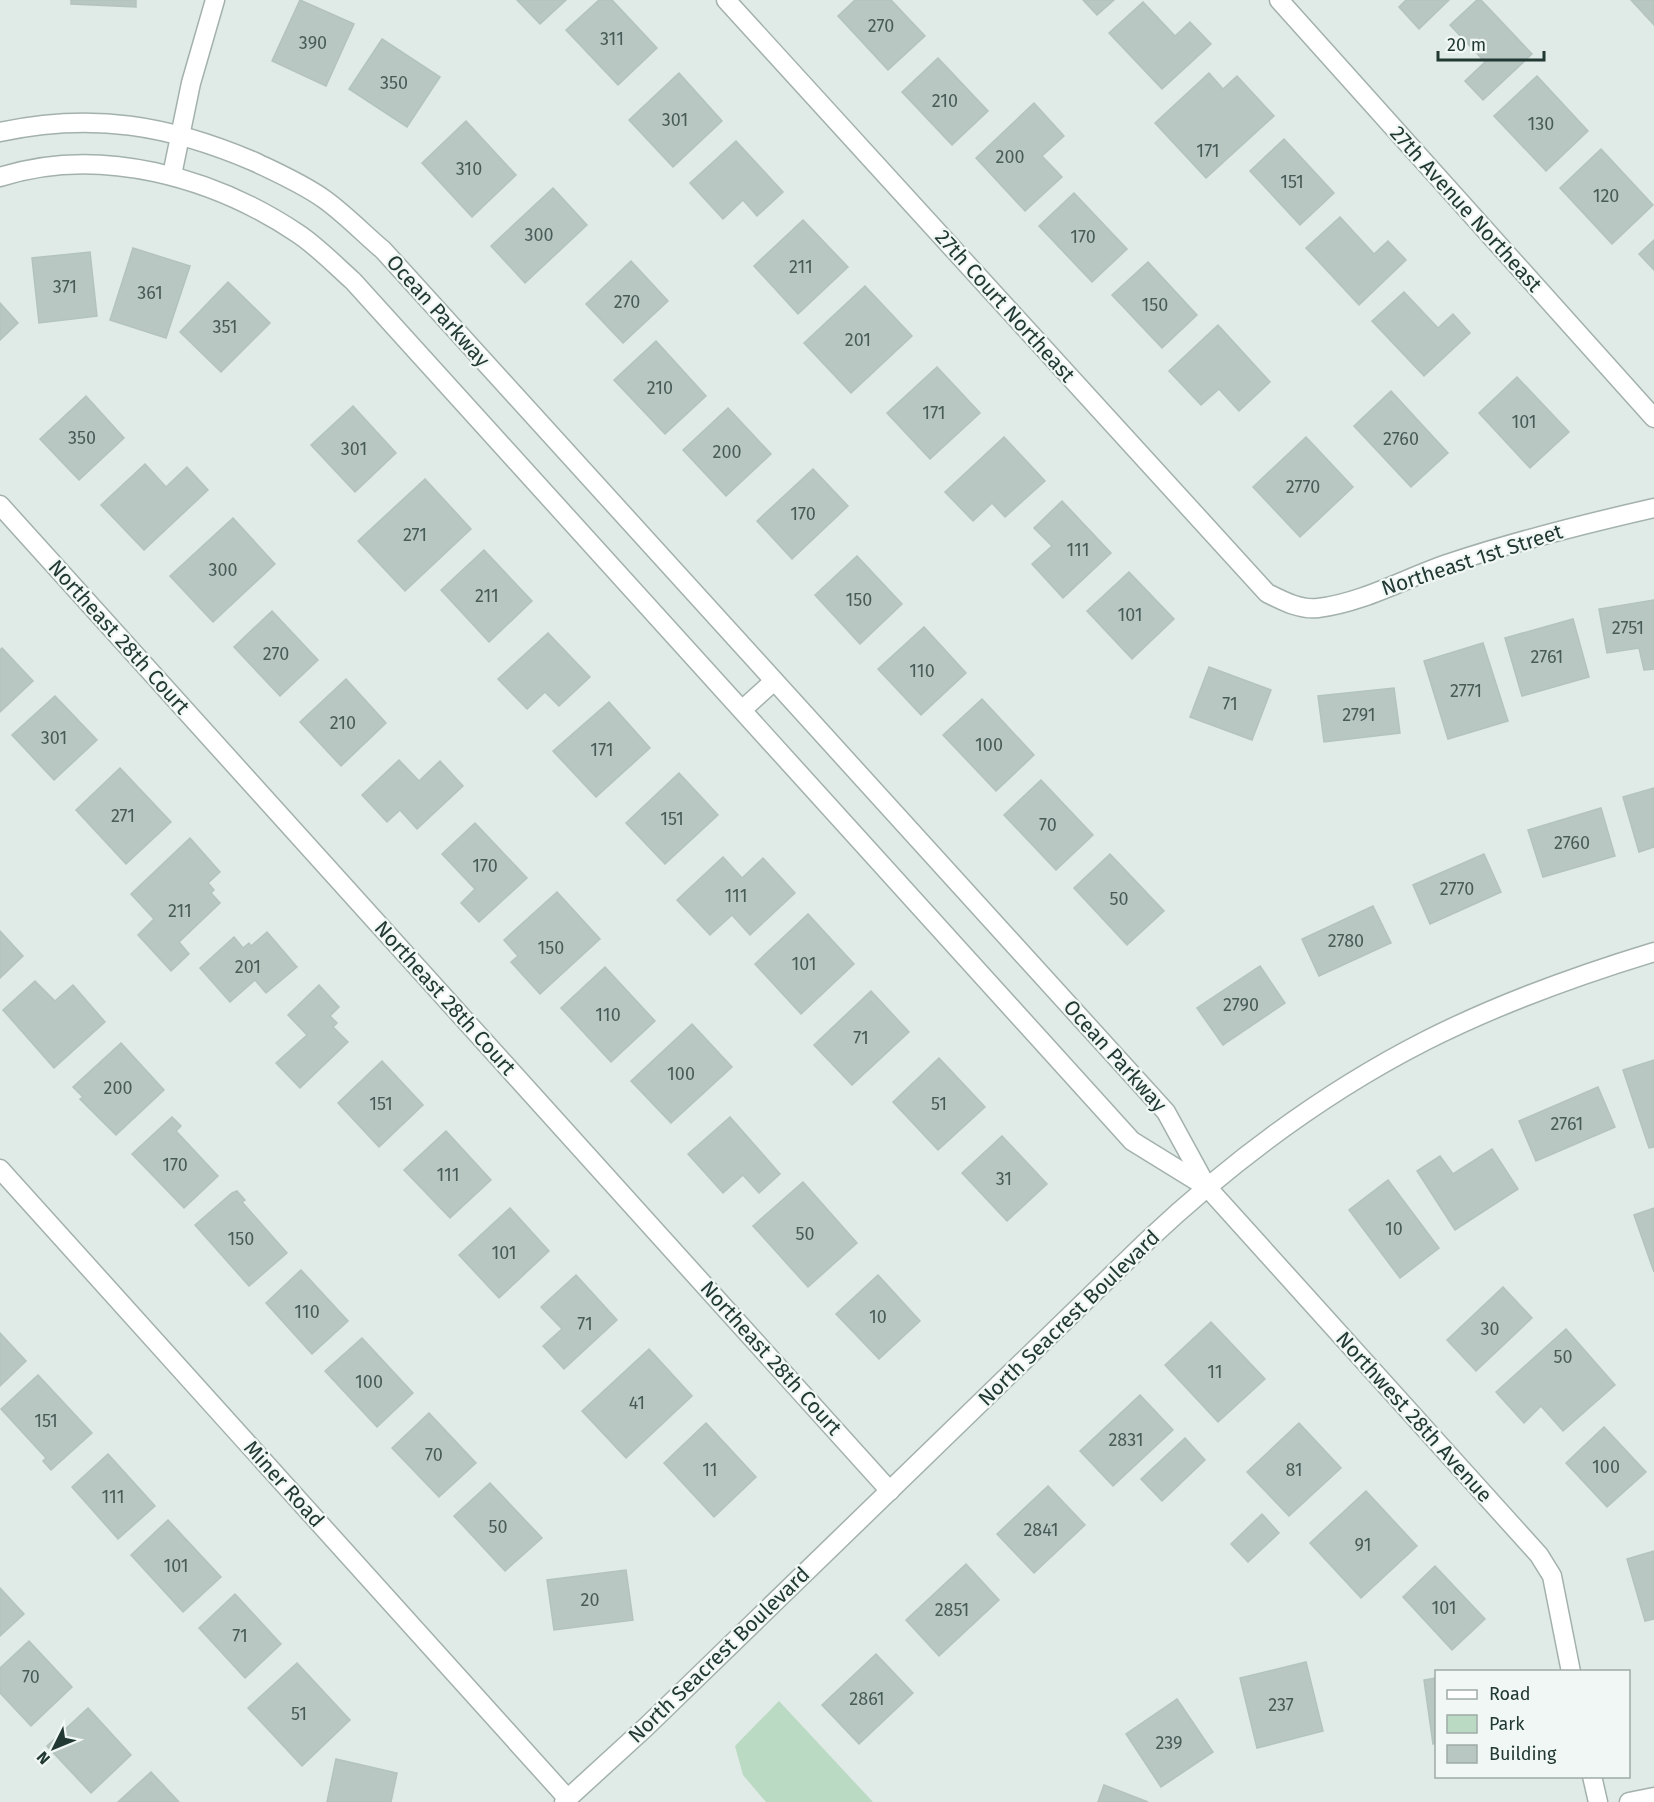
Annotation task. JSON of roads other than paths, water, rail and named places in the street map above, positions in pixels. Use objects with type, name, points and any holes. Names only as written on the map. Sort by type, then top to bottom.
[{"type":"street","points":[[172,175],[191,83],[215,0]]},
{"type":"street","name":"27th Court Northeast","points":[[726,0],[1267,593],[1290,605]]},
{"type":"street","name":"27th Avenue Northeast","points":[[1279,0],[1654,418]]},
{"type":"street","name":"Ocean Parkway","points":[[0,132],[66,122],[120,123],[180,134],[220,147],[275,171],[324,199],[383,250],[1166,1112],[1207,1187]]},
{"type":"street","name":"Ocean Parkway","points":[[0,177],[68,164],[116,166],[172,175],[257,209],[299,234],[353,281],[1132,1141],[1207,1187]]},
{"type":"street","name":"Northeast 28th Court","points":[[0,505],[890,1491]]},
{"type":"street","name":"Northeast 1st Street","points":[[1290,605],[1316,609],[1341,604],[1447,564],[1558,530],[1654,508]]},
{"type":"street","points":[[742,710],[774,681]]},
{"type":"street","name":"North Seacrest Boulevard","points":[[566,1801],[646,1727],[1139,1249],[1207,1187],[1256,1148],[1337,1092],[1424,1042],[1513,1000],[1583,974],[1654,952]]},
{"type":"street","name":"Miner Road","points":[[0,1169],[566,1801]]},
{"type":"street","name":"Northwest 28th Avenue","points":[[1207,1187],[1539,1555],[1552,1576],[1571,1670]]},
{"type":"street","points":[[1592,1778],[1598,1802]]},
{"type":"street","points":[[1629,1802],[1654,1797]]}]
